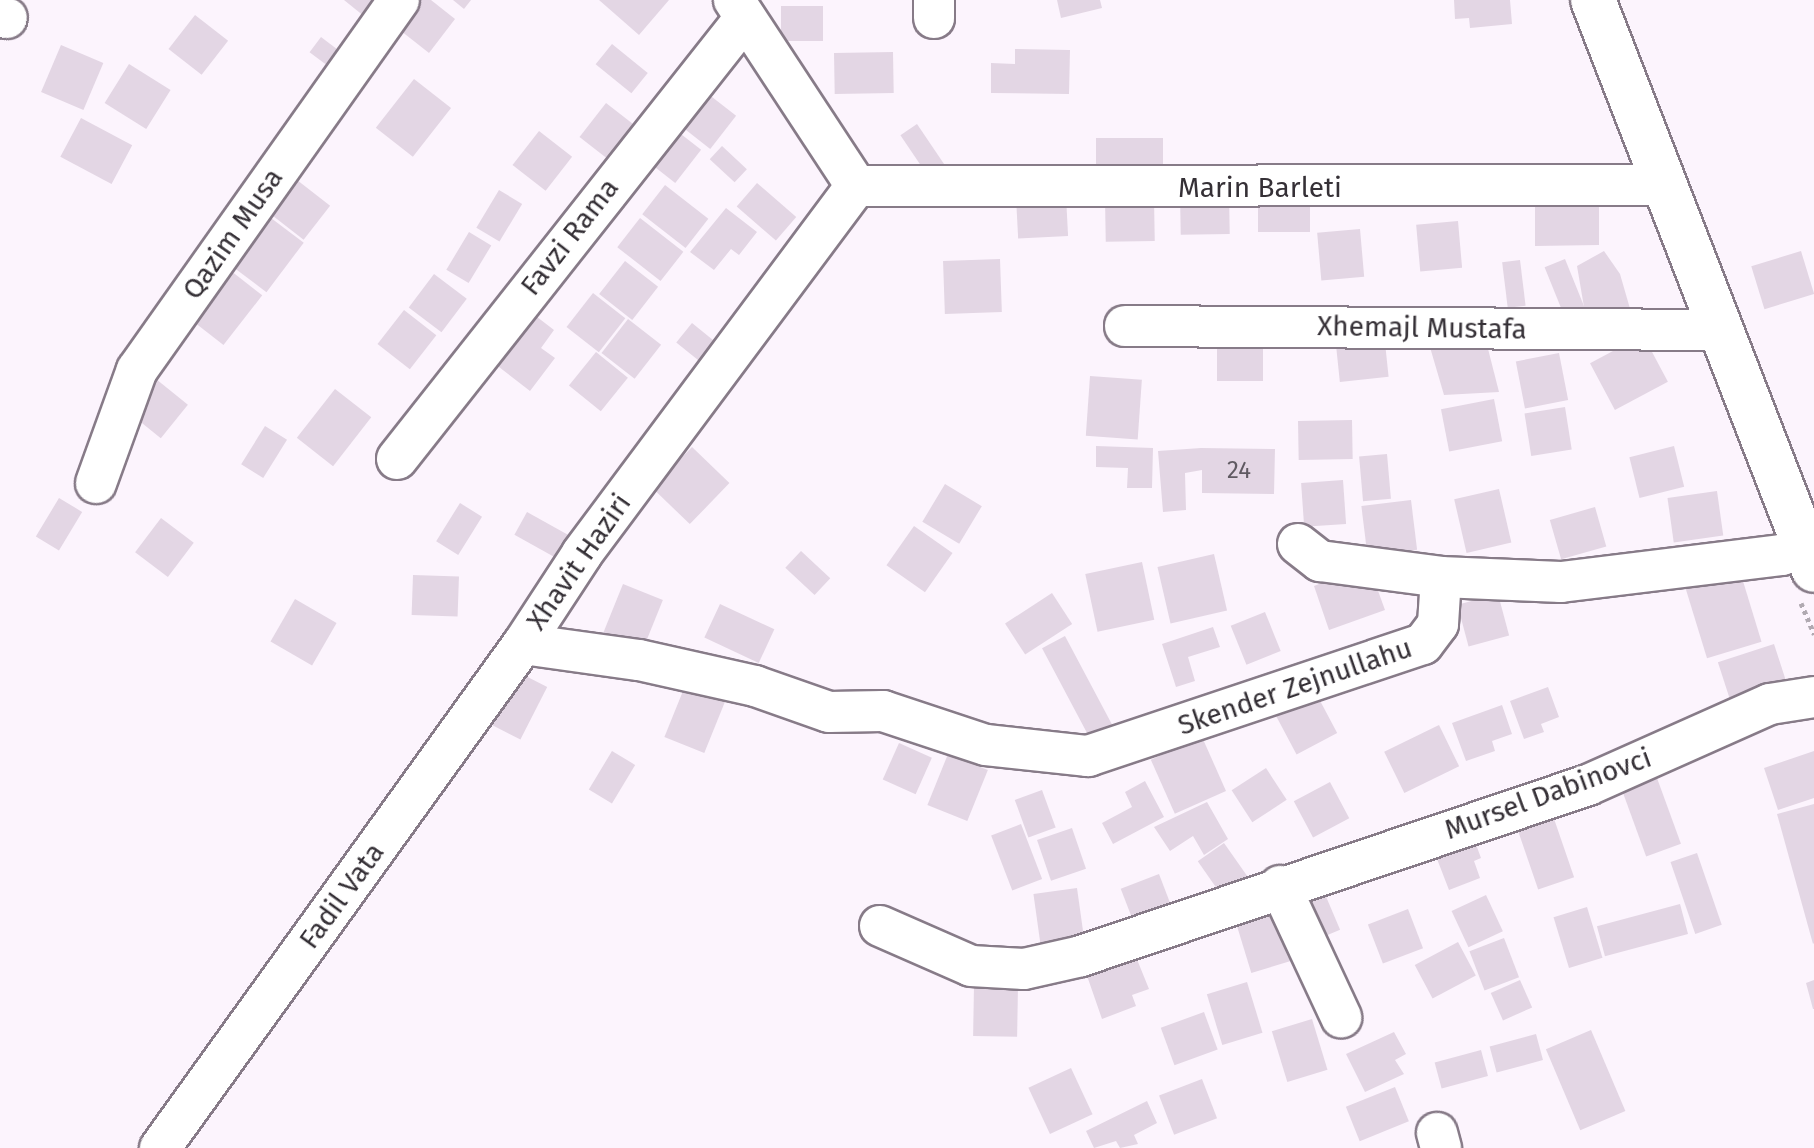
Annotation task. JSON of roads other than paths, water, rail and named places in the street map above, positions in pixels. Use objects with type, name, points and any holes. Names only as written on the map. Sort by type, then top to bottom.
[{"type":"main road","points":[[1593,0],[1809,558]]},
{"type":"street","name":"Qazim Musa","points":[[96,483],[137,370],[399,0]]},
{"type":"street","points":[[739,9],[856,186]]},
{"type":"street","name":"Favzi Rama","points":[[397,459],[739,9]]},
{"type":"street","name":"Marin Barleti","points":[[856,186],[1664,185]]},
{"type":"street","name":"Xhavit Haziri","points":[[856,186],[582,554],[523,644],[639,660],[755,686],[829,712],[883,711]]},
{"type":"street","name":"Xhemajl Mustafa","points":[[1125,326],[1720,330]]},
{"type":"street","points":[[1298,544],[1320,561],[1441,577],[1561,582],[1782,555],[1809,558]]},
{"type":"street","name":"Skender Zejnullahu","points":[[883,711],[986,745],[1088,756],[1423,644],[1438,624],[1441,577]]},
{"type":"street","name":"Fadil Vata","points":[[160,1148],[523,644]]},
{"type":"street","name":"Mursel Dabinovci","points":[[880,926],[971,966],[1024,969],[1199,919],[1280,886],[1588,785],[1770,704],[1814,697]]},
{"type":"street","points":[[1280,886],[1341,1017]]}]
